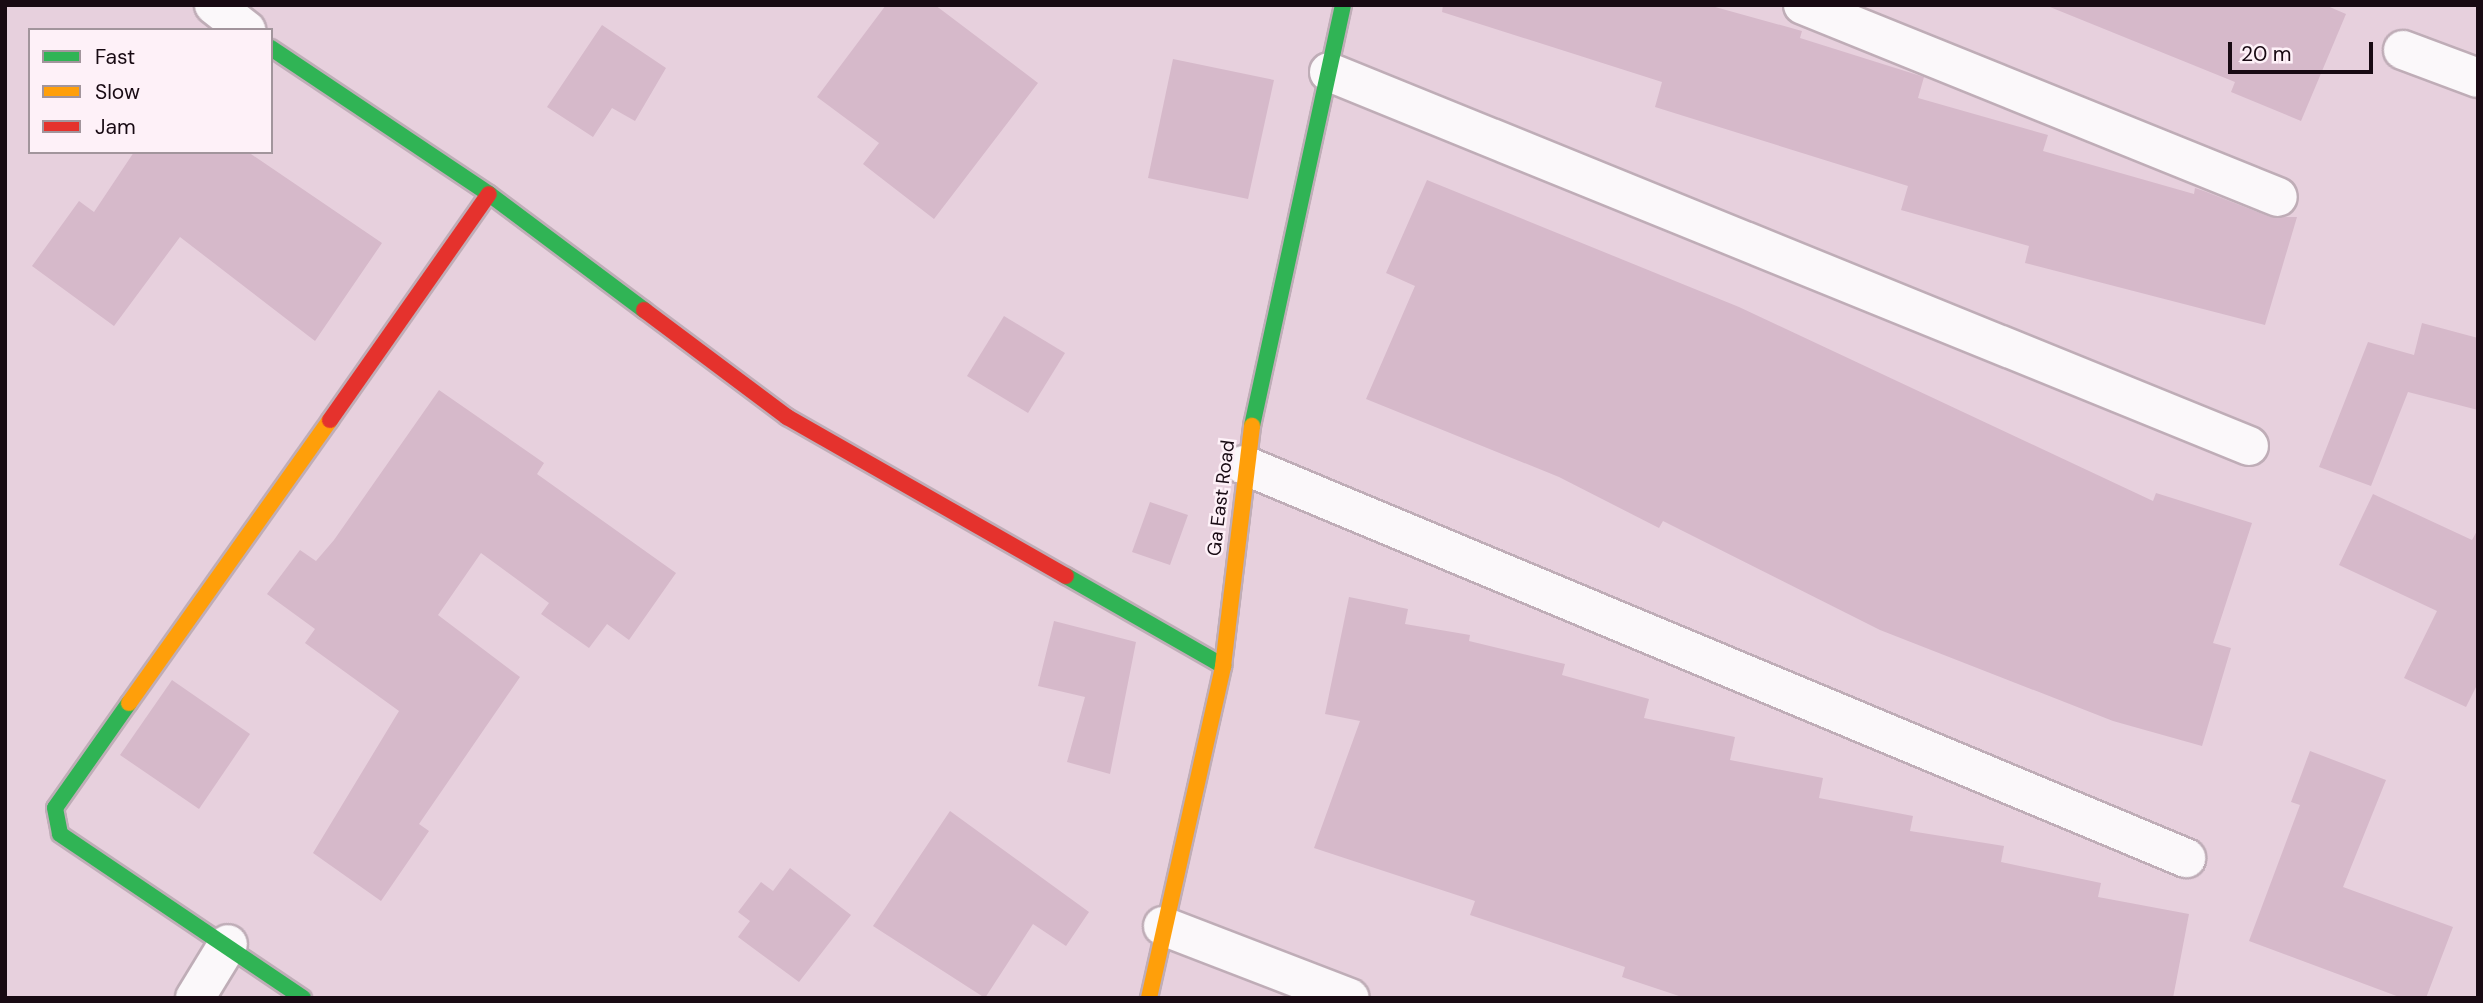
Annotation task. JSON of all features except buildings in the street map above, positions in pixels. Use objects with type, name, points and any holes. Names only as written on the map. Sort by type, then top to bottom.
[{"type":"street","points":[[214,5],[243,28]]},
{"type":"street","name":"Ga East Road","points":[[1149,998],[1223,666],[1244,465],[1343,5]]},
{"type":"street","points":[[1803,5],[2278,197]]},
{"type":"street","points":[[273,49],[489,194],[787,417],[1223,666]]},
{"type":"street","points":[[2403,50],[2478,78]]},
{"type":"street","points":[[1329,72],[2249,446]]},
{"type":"street","points":[[303,998],[228,944],[71,843],[60,834],[55,808],[489,194]]},
{"type":"street","points":[[1244,465],[2186,858]]},
{"type":"street","points":[[1163,926],[1350,998]]},
{"type":"street","points":[[195,998],[228,944]]},
{"type":"traffic: fast","points":[[1252,426],[1343,5]]},
{"type":"traffic: fast","points":[[273,49],[489,194],[644,310]]},
{"type":"traffic: fast","points":[[1066,576],[1223,666]]},
{"type":"traffic: fast","points":[[129,703],[55,808],[60,834],[303,998]]},
{"type":"traffic: slow","points":[[129,703],[330,420]]},
{"type":"traffic: slow","points":[[1149,998],[1223,666],[1252,426]]},
{"type":"traffic: jam","points":[[330,420],[489,194]]},
{"type":"traffic: jam","points":[[644,310],[787,417],[1066,576]]}]
